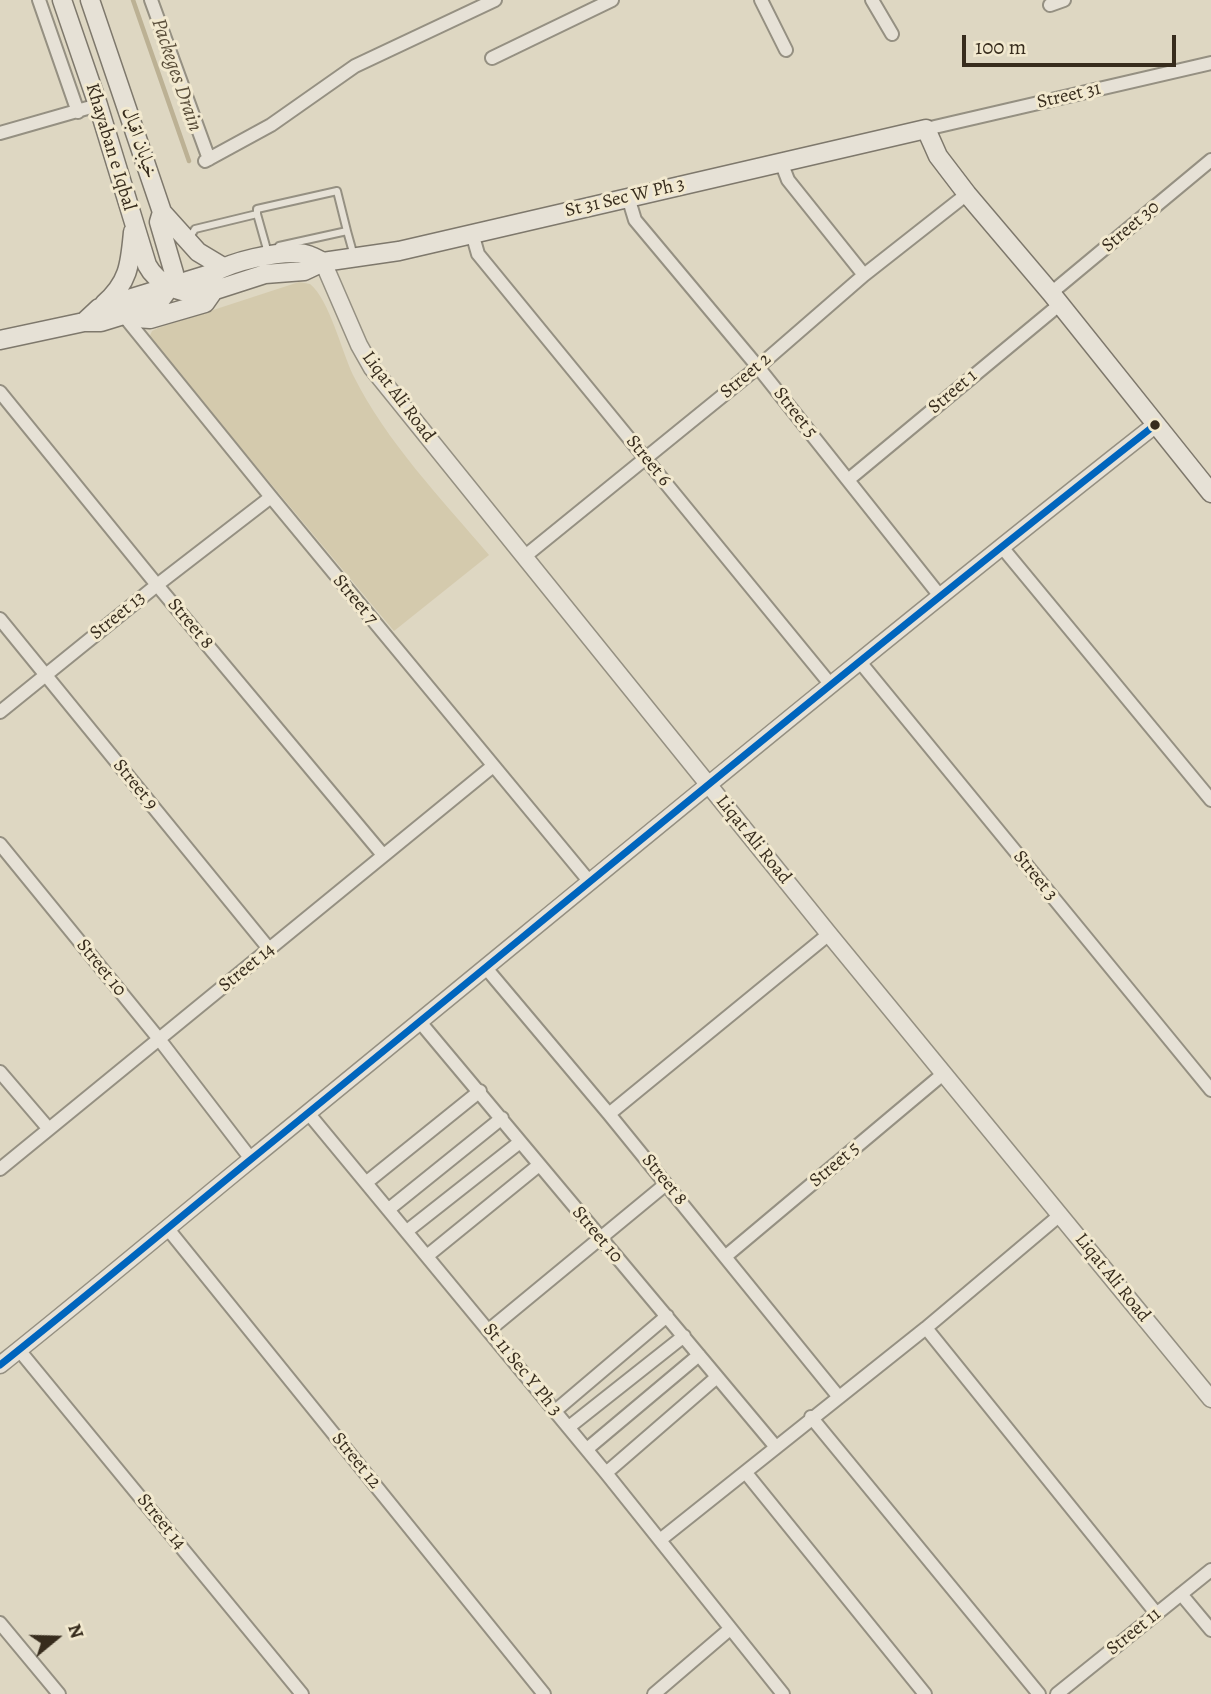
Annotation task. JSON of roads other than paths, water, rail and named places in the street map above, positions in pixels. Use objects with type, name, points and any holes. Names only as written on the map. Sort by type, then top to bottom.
[{"type":"main road","name":"Khayaban e Iqbal","points":[[62,0],[99,106],[150,272],[170,286]]},
{"type":"main road","name":"خیابان اقبال","points":[[90,0],[162,212],[159,222],[173,267],[170,286]]},
{"type":"main road","points":[[926,129],[938,156],[967,194],[1211,493]]},
{"type":"main road","name":"St 31 Sec W Ph 3","points":[[170,286],[196,294],[265,274],[304,271],[323,262],[399,251],[926,129]]},
{"type":"main road","points":[[162,212],[198,252],[223,267]]},
{"type":"main road","points":[[84,322],[118,291],[126,277],[134,223]]},
{"type":"main road","name":"St 31 Sec W Ph 3","points":[[170,286],[268,252],[307,254],[323,262]]},
{"type":"main road","points":[[99,308],[170,286]]},
{"type":"main road","points":[[0,340],[84,322],[101,322],[125,315],[159,302],[170,286]]},
{"type":"main road","points":[[125,315],[143,320],[160,317],[205,303],[214,290]]},
{"type":"street","points":[[38,0],[78,112]]},
{"type":"street","points":[[151,0],[207,160],[271,125],[355,66],[495,0]]},
{"type":"street","points":[[492,58],[612,0]]},
{"type":"street","points":[[761,0],[786,50]]},
{"type":"street","points":[[872,0],[892,34]]},
{"type":"street","points":[[1050,5],[1064,0]]},
{"type":"street","name":"Street 31","points":[[926,129],[1211,64]]},
{"type":"street","points":[[0,133],[99,106]]},
{"type":"street","points":[[781,162],[786,178],[864,275]]},
{"type":"street","points":[[1206,164],[1211,180]]},
{"type":"street","name":"Street 30","points":[[1055,299],[1206,164]]},
{"type":"street","name":"Street 2","points":[[524,557],[758,367],[864,275],[967,194]]},
{"type":"street","name":"Street 5","points":[[628,197],[635,220],[758,367],[940,596]]},
{"type":"street","name":"Street 6","points":[[472,233],[478,254],[831,685]]},
{"type":"street","name":"Liqat Ali Road","points":[[323,262],[359,345],[372,368],[829,934],[1211,1399]]},
{"type":"street","name":"Street 1","points":[[848,480],[1055,299]]},
{"type":"street","name":"Street 7","points":[[125,315],[271,497],[589,881]]},
{"type":"street","name":"Street 8","points":[[0,392],[383,855]]},
{"type":"street","points":[[0,1365],[309,1114],[589,881],[1001,546],[1155,425]]},
{"type":"street","name":"Street 13","points":[[0,712],[271,497]]},
{"type":"street","points":[[1001,546],[1211,800]]},
{"type":"street","name":"Street 9","points":[[0,619],[270,950]]},
{"type":"street","name":"Street 3","points":[[860,662],[1211,1090]]},
{"type":"street","name":"Street 14","points":[[0,1169],[493,766]]},
{"type":"street","name":"Street 10","points":[[0,844],[159,1039],[251,1159]]},
{"type":"street","points":[[609,1114],[829,934]]},
{"type":"street","name":"Street 8","points":[[486,968],[726,1256],[838,1396]]},
{"type":"street","name":"Street 10","points":[[420,1022],[775,1446]]},
{"type":"street","points":[[0,1072],[48,1128]]},
{"type":"street","name":"Street 5","points":[[726,1256],[943,1074]]},
{"type":"street","points":[[367,1182],[480,1091]]},
{"type":"street","name":"St 11 Sec Y Ph 3","points":[[309,1114],[587,1449],[783,1694]]},
{"type":"street","points":[[389,1209],[502,1118]]},
{"type":"street","points":[[407,1231],[520,1142]]},
{"type":"street","points":[[428,1256],[539,1165]]},
{"type":"street","points":[[489,1330],[666,1184]]},
{"type":"street","points":[[660,1540],[926,1328],[1060,1215]]},
{"type":"street","name":"Street 12","points":[[167,1229],[544,1694]]},
{"type":"street","points":[[555,1410],[667,1315]]},
{"type":"street","points":[[926,1328],[1156,1613]]},
{"type":"street","points":[[569,1427],[684,1336]]},
{"type":"street","name":"Street 14","points":[[19,1350],[302,1694]]},
{"type":"street","points":[[587,1449],[699,1355]]},
{"type":"street","points":[[606,1473],[718,1377]]},
{"type":"street","points":[[811,1417],[1039,1694]]},
{"type":"street","points":[[746,1473],[925,1694]]},
{"type":"street","name":"Street 11","points":[[1057,1694],[1211,1570]]},
{"type":"street","points":[[1181,1594],[1211,1630]]},
{"type":"street","points":[[0,1623],[59,1694]]},
{"type":"street","points":[[654,1694],[730,1629]]},
{"type":"lane","points":[[347,231],[268,252],[257,209],[337,191],[354,258]]},
{"type":"lane","points":[[187,242],[195,229],[257,214]]},
{"type":"waterway","name":"Packeges Drain","points":[[133,0],[189,161]]}]
